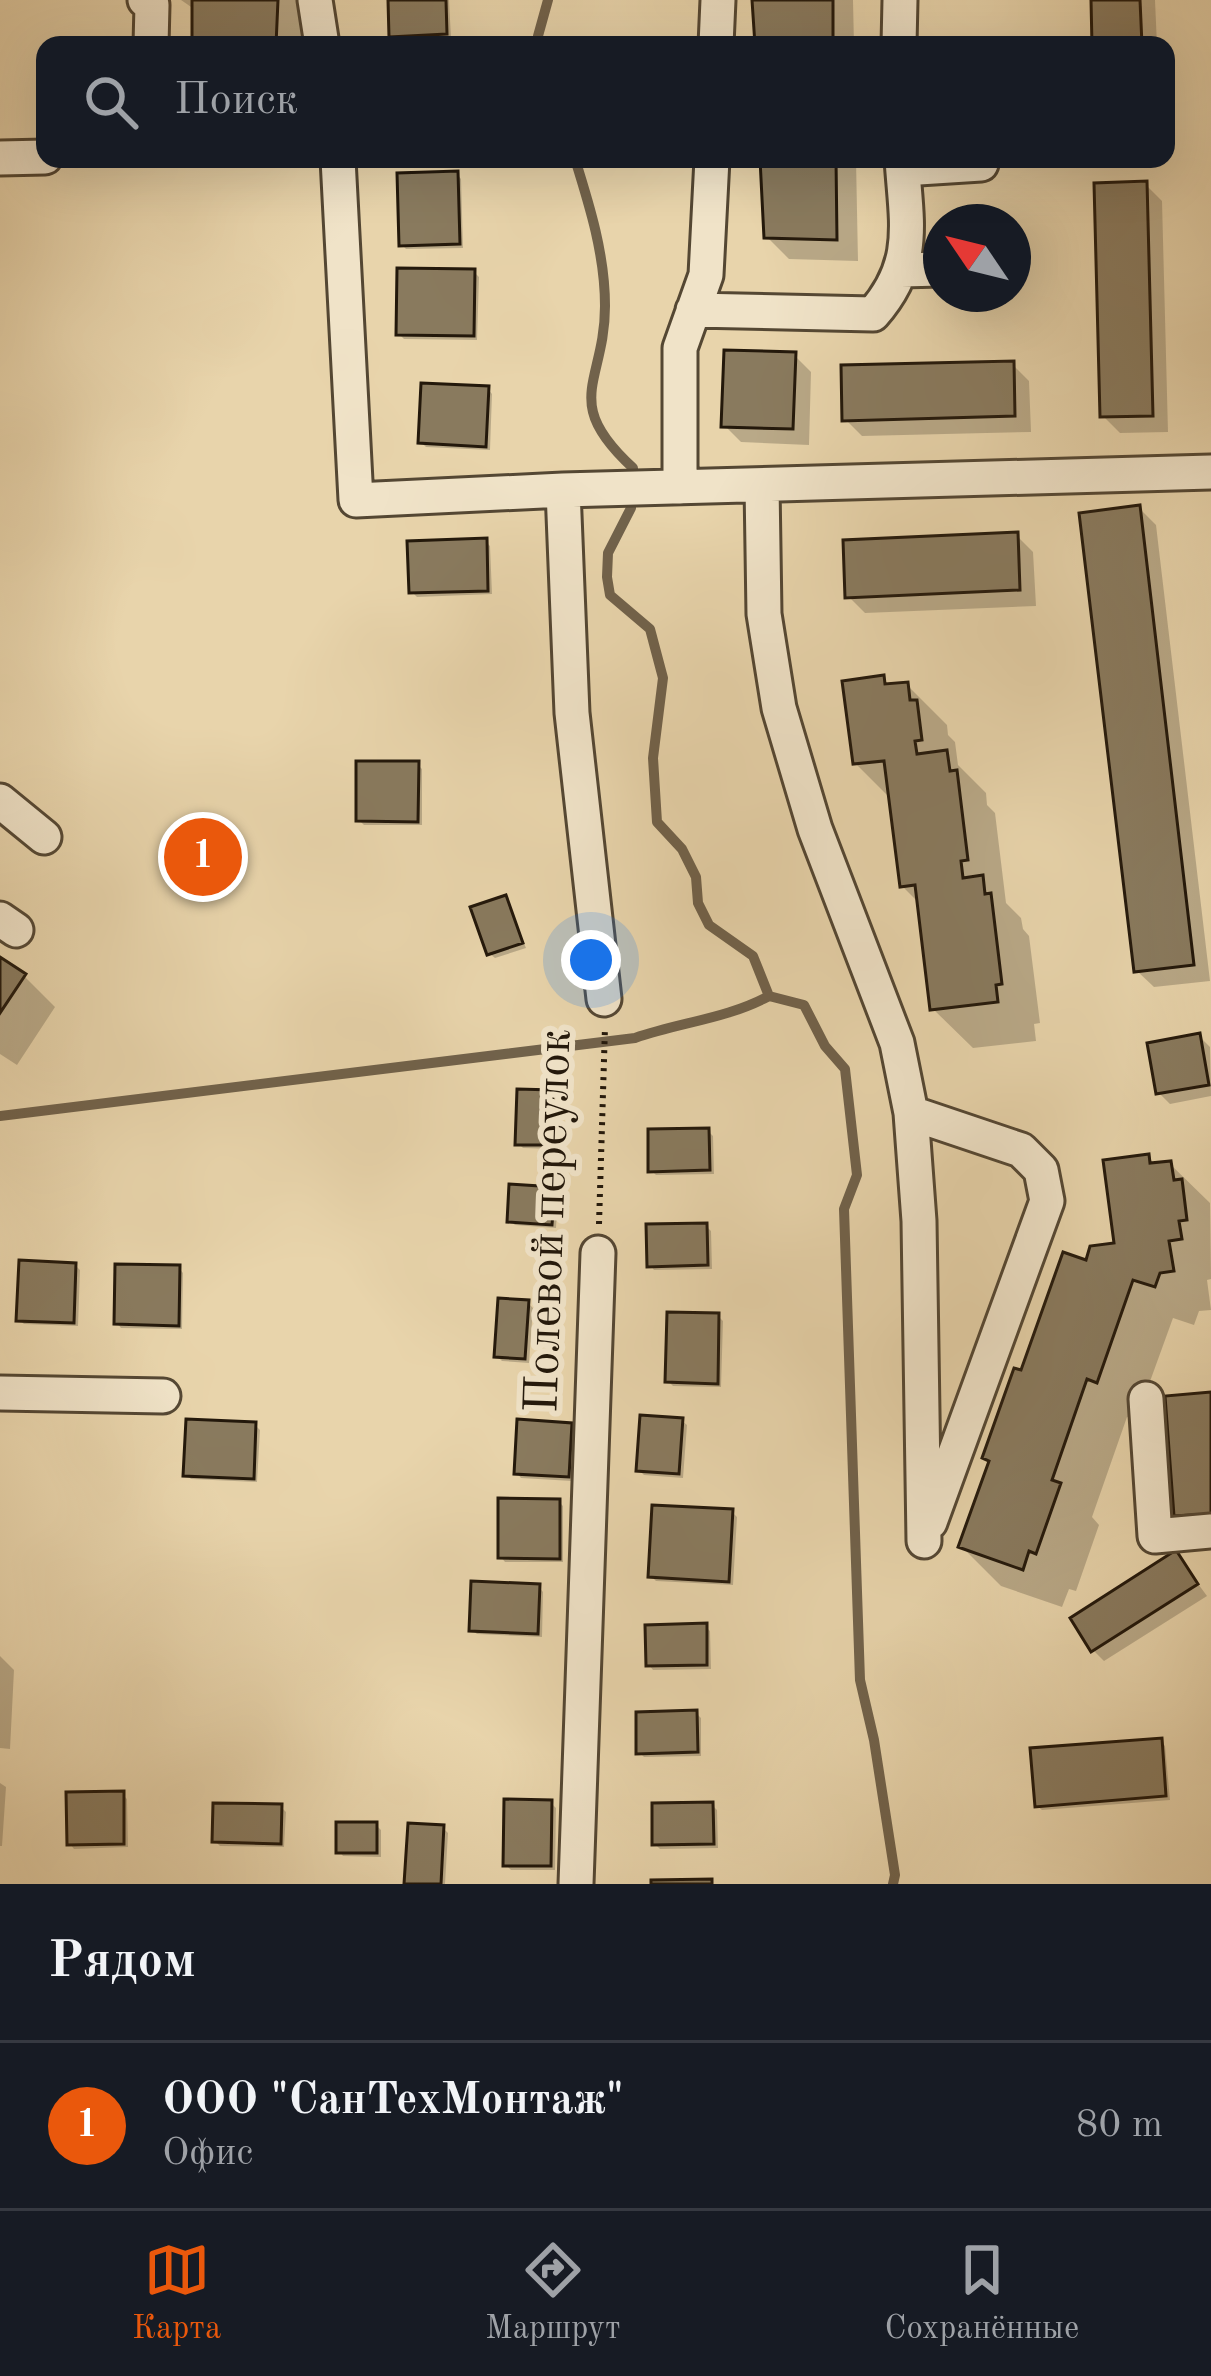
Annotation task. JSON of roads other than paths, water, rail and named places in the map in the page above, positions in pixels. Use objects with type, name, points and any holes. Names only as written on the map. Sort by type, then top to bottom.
[{"type":"street","points":[[145,0],[152,4],[151,36]]},
{"type":"street","points":[[315,0],[321,36]]},
{"type":"street","points":[[716,36],[718,0]]},
{"type":"street","points":[[899,36],[900,0]]},
{"type":"street","points":[[0,158],[36,157]]},
{"type":"street","points":[[338,168],[356,500],[1211,472]]},
{"type":"street","points":[[672,487],[680,348],[706,274],[712,168]]},
{"type":"street","points":[[693,310],[873,314],[896,288],[907,245],[903,168]]},
{"type":"street","points":[[901,270],[923,269]]},
{"type":"street","points":[[762,485],[764,614],[779,708],[815,829],[897,1043],[911,1113],[919,1221],[924,1541],[1046,1201],[1041,1170],[1021,1150],[911,1113]]},
{"type":"street","name":"Полевой переулок","points":[[563,490],[572,713],[604,999]]},
{"type":"street","points":[[0,801],[44,837]]},
{"type":"street","name":"Полевой переулок","points":[[576,1884],[598,1253]]},
{"type":"street","points":[[0,1393],[163,1396]]},
{"type":"street","points":[[1146,1400],[1155,1536],[1211,1531]]},
{"type":"waterway","points":[[538,36],[548,0]]},
{"type":"waterway","points":[[578,168],[596,231],[604,287],[592,408],[611,445],[633,468],[631,508],[608,553],[610,595],[650,629],[663,678],[653,758],[657,822],[682,849],[696,877],[698,903],[709,925],[753,956],[769,996]]},
{"type":"waterway","points":[[0,1116],[635,1038],[769,996],[804,1005],[825,1046],[845,1069],[857,1175],[844,1209],[860,1680],[874,1740],[893,1884]]},
{"type":"place","name":"ООО \"СанТехМонтаж\"","points":[[203,857]]}]
